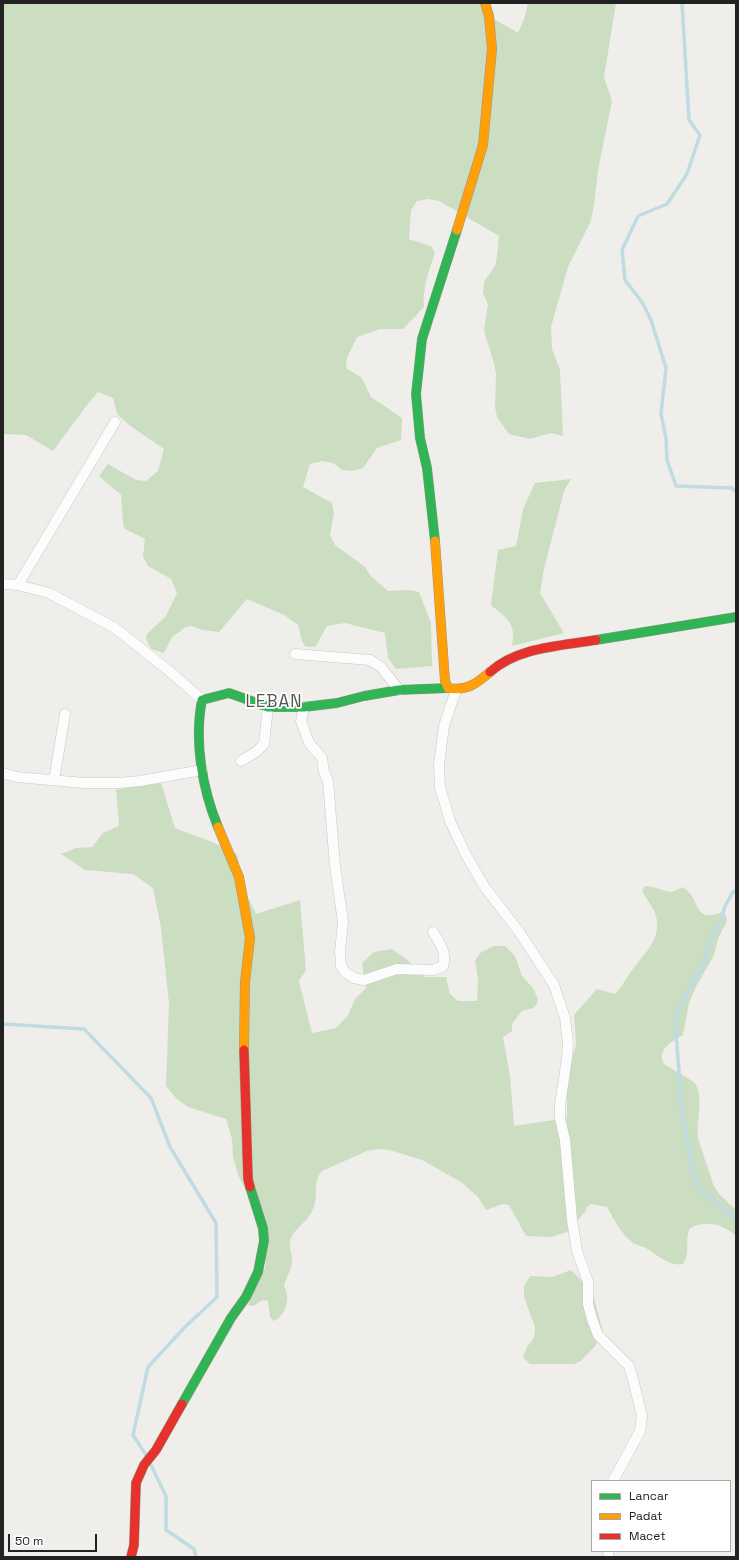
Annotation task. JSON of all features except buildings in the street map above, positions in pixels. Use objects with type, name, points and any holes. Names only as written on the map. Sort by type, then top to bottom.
[{"type":"street","points":[[452,689],[445,681],[433,515],[427,468],[420,438],[416,394],[422,340],[483,145],[492,49],[489,16],[485,3]]},
{"type":"street","points":[[18,585],[115,422]]},
{"type":"street","points":[[3,584],[18,585],[49,594],[115,628],[174,674],[202,700]]},
{"type":"street","points":[[202,700],[229,693],[268,707],[304,707],[337,703],[364,696],[398,690],[452,689],[471,687],[482,680],[497,665],[511,658],[538,650],[736,617]]},
{"type":"street","points":[[295,654],[370,660],[381,667],[398,690]]},
{"type":"street","points":[[452,689],[444,726],[439,766],[440,787],[450,822],[465,853],[484,886],[520,933],[554,985],[565,1018],[568,1042],[560,1105],[560,1118],[565,1140],[572,1220],[576,1245],[588,1282],[588,1304],[598,1335],[629,1366],[642,1416],[640,1431],[614,1480]]},
{"type":"street","points":[[131,1557],[134,1545],[136,1483],[144,1465],[156,1450],[232,1318],[246,1297],[258,1272],[264,1241],[263,1228],[248,1179],[244,1042],[245,982],[250,938],[239,878],[212,812],[202,770],[199,715],[202,700]]},
{"type":"street","points":[[241,761],[256,752],[264,744],[268,707]]},
{"type":"street","points":[[304,707],[301,721],[309,743],[322,758],[324,772],[328,781],[335,866],[343,922],[340,952],[341,966],[345,972],[354,978],[364,980],[397,969],[433,970],[443,966],[445,960],[444,950],[433,932]]},
{"type":"street","points":[[54,780],[65,714]]},
{"type":"street","points":[[3,773],[17,777],[84,783],[140,781],[202,770]]},
{"type":"green space","points":[[3,3],[490,3],[494,19],[518,33],[524,19],[528,3],[616,3],[604,77],[612,101],[599,165],[593,211],[590,223],[568,267],[551,327],[552,349],[560,370],[563,436],[551,433],[530,439],[509,434],[497,417],[495,407],[496,374],[484,331],[488,304],[483,293],[484,282],[496,264],[499,236],[439,201],[428,199],[417,201],[411,210],[409,239],[431,246],[435,253],[425,286],[424,307],[403,329],[380,329],[357,337],[347,358],[346,368],[362,378],[371,397],[402,418],[401,440],[377,448],[363,468],[353,471],[342,470],[333,463],[322,461],[310,464],[303,487],[332,503],[334,514],[330,535],[335,545],[365,567],[371,576],[388,591],[410,590],[419,592],[431,623],[432,666],[396,669],[388,658],[385,633],[345,623],[327,626],[316,646],[305,646],[302,641],[298,625],[284,615],[247,599],[219,632],[202,630],[192,626],[186,627],[172,637],[164,653],[151,649],[146,639],[147,634],[166,616],[177,593],[171,579],[148,566],[143,556],[145,539],[125,529],[123,524],[121,495],[99,476],[108,464],[136,480],[146,481],[158,471],[164,449],[129,425],[117,414],[113,398],[98,392],[53,451],[26,435],[3,434]]},
{"type":"green space","points":[[571,479],[564,491],[544,569],[540,593],[564,633],[512,646],[512,626],[506,618],[491,605],[498,550],[516,546],[523,509],[535,483]]},
{"type":"green space","points":[[161,783],[175,828],[212,842],[237,854],[245,891],[256,914],[300,900],[306,970],[299,981],[312,1033],[336,1028],[348,1015],[355,999],[366,988],[362,963],[374,952],[392,949],[406,959],[425,977],[446,977],[450,994],[458,1001],[477,1001],[478,979],[475,961],[480,953],[494,946],[505,946],[515,956],[522,976],[533,988],[538,999],[537,1004],[533,1008],[522,1011],[512,1024],[512,1031],[503,1037],[510,1076],[514,1126],[567,1118],[567,1079],[576,1044],[574,1015],[597,989],[615,994],[650,947],[656,935],[657,921],[655,912],[642,890],[645,886],[671,892],[683,887],[689,892],[701,913],[712,915],[722,912],[726,915],[727,921],[718,939],[714,955],[689,1003],[683,1035],[667,1046],[662,1054],[662,1059],[664,1064],[694,1082],[697,1088],[700,1103],[698,1126],[699,1141],[713,1184],[719,1194],[736,1210],[736,1236],[726,1229],[714,1224],[703,1224],[690,1228],[688,1232],[687,1255],[683,1264],[667,1262],[644,1247],[635,1244],[628,1239],[618,1226],[607,1207],[591,1204],[567,1232],[551,1237],[526,1236],[509,1205],[502,1204],[486,1210],[478,1197],[461,1182],[422,1160],[390,1150],[378,1149],[367,1151],[322,1171],[319,1176],[316,1185],[315,1204],[311,1214],[295,1231],[291,1238],[290,1245],[292,1263],[284,1286],[287,1300],[284,1311],[281,1315],[273,1321],[270,1317],[268,1301],[263,1300],[253,1306],[248,1305],[266,1265],[250,1199],[239,1177],[233,1157],[232,1139],[226,1119],[188,1107],[176,1098],[166,1086],[169,1004],[161,928],[153,888],[133,874],[85,870],[61,854],[76,848],[92,847],[103,833],[119,826],[116,790]]},
{"type":"green space","points":[[571,1270],[591,1290],[593,1295],[602,1328],[596,1345],[581,1361],[574,1364],[530,1364],[523,1357],[527,1347],[534,1338],[535,1327],[524,1297],[524,1286],[530,1276],[552,1277]]},
{"type":"waterway","points":[[682,3],[689,120],[700,135],[687,174],[667,204],[638,216],[622,250],[625,280],[642,302],[651,320],[666,368],[661,414],[666,438],[667,460],[676,486],[732,488],[736,492]]},
{"type":"waterway","points":[[736,891],[733,892],[725,906],[721,921],[711,939],[702,968],[688,990],[675,1020],[682,1111],[693,1172],[699,1189],[736,1218]]},
{"type":"waterway","points":[[3,1024],[84,1029],[151,1098],[170,1147],[216,1223],[217,1297],[184,1328],[148,1367],[133,1435],[146,1455]]},
{"type":"waterway","points":[[150,1463],[166,1496],[166,1530],[194,1549],[196,1557]]},
{"type":"traffic: fast","points":[[435,541],[427,468],[420,438],[416,394],[422,339],[457,230]]},
{"type":"traffic: fast","points":[[596,640],[736,617]]},
{"type":"traffic: fast","points":[[218,827],[212,812],[201,764],[199,732],[202,700],[229,693],[268,707],[304,707],[337,703],[364,696],[399,690],[448,688]]},
{"type":"traffic: fast","points":[[182,1404],[231,1318],[246,1297],[258,1272],[264,1241],[263,1228],[250,1187]]},
{"type":"traffic: slow","points":[[457,230],[483,145],[492,49],[489,16],[485,3]]},
{"type":"traffic: slow","points":[[435,541],[445,681],[448,688],[461,688],[471,686],[490,672]]},
{"type":"traffic: slow","points":[[218,827],[239,877],[250,938],[245,982],[244,1050]]},
{"type":"traffic: jam","points":[[490,672],[513,657],[526,652],[596,640]]},
{"type":"traffic: jam","points":[[244,1050],[248,1179],[250,1187]]},
{"type":"traffic: jam","points":[[131,1557],[134,1545],[136,1483],[144,1465],[156,1450],[182,1404]]},
{"type":"district","name":"LEBAN","points":[[274,702]]}]
